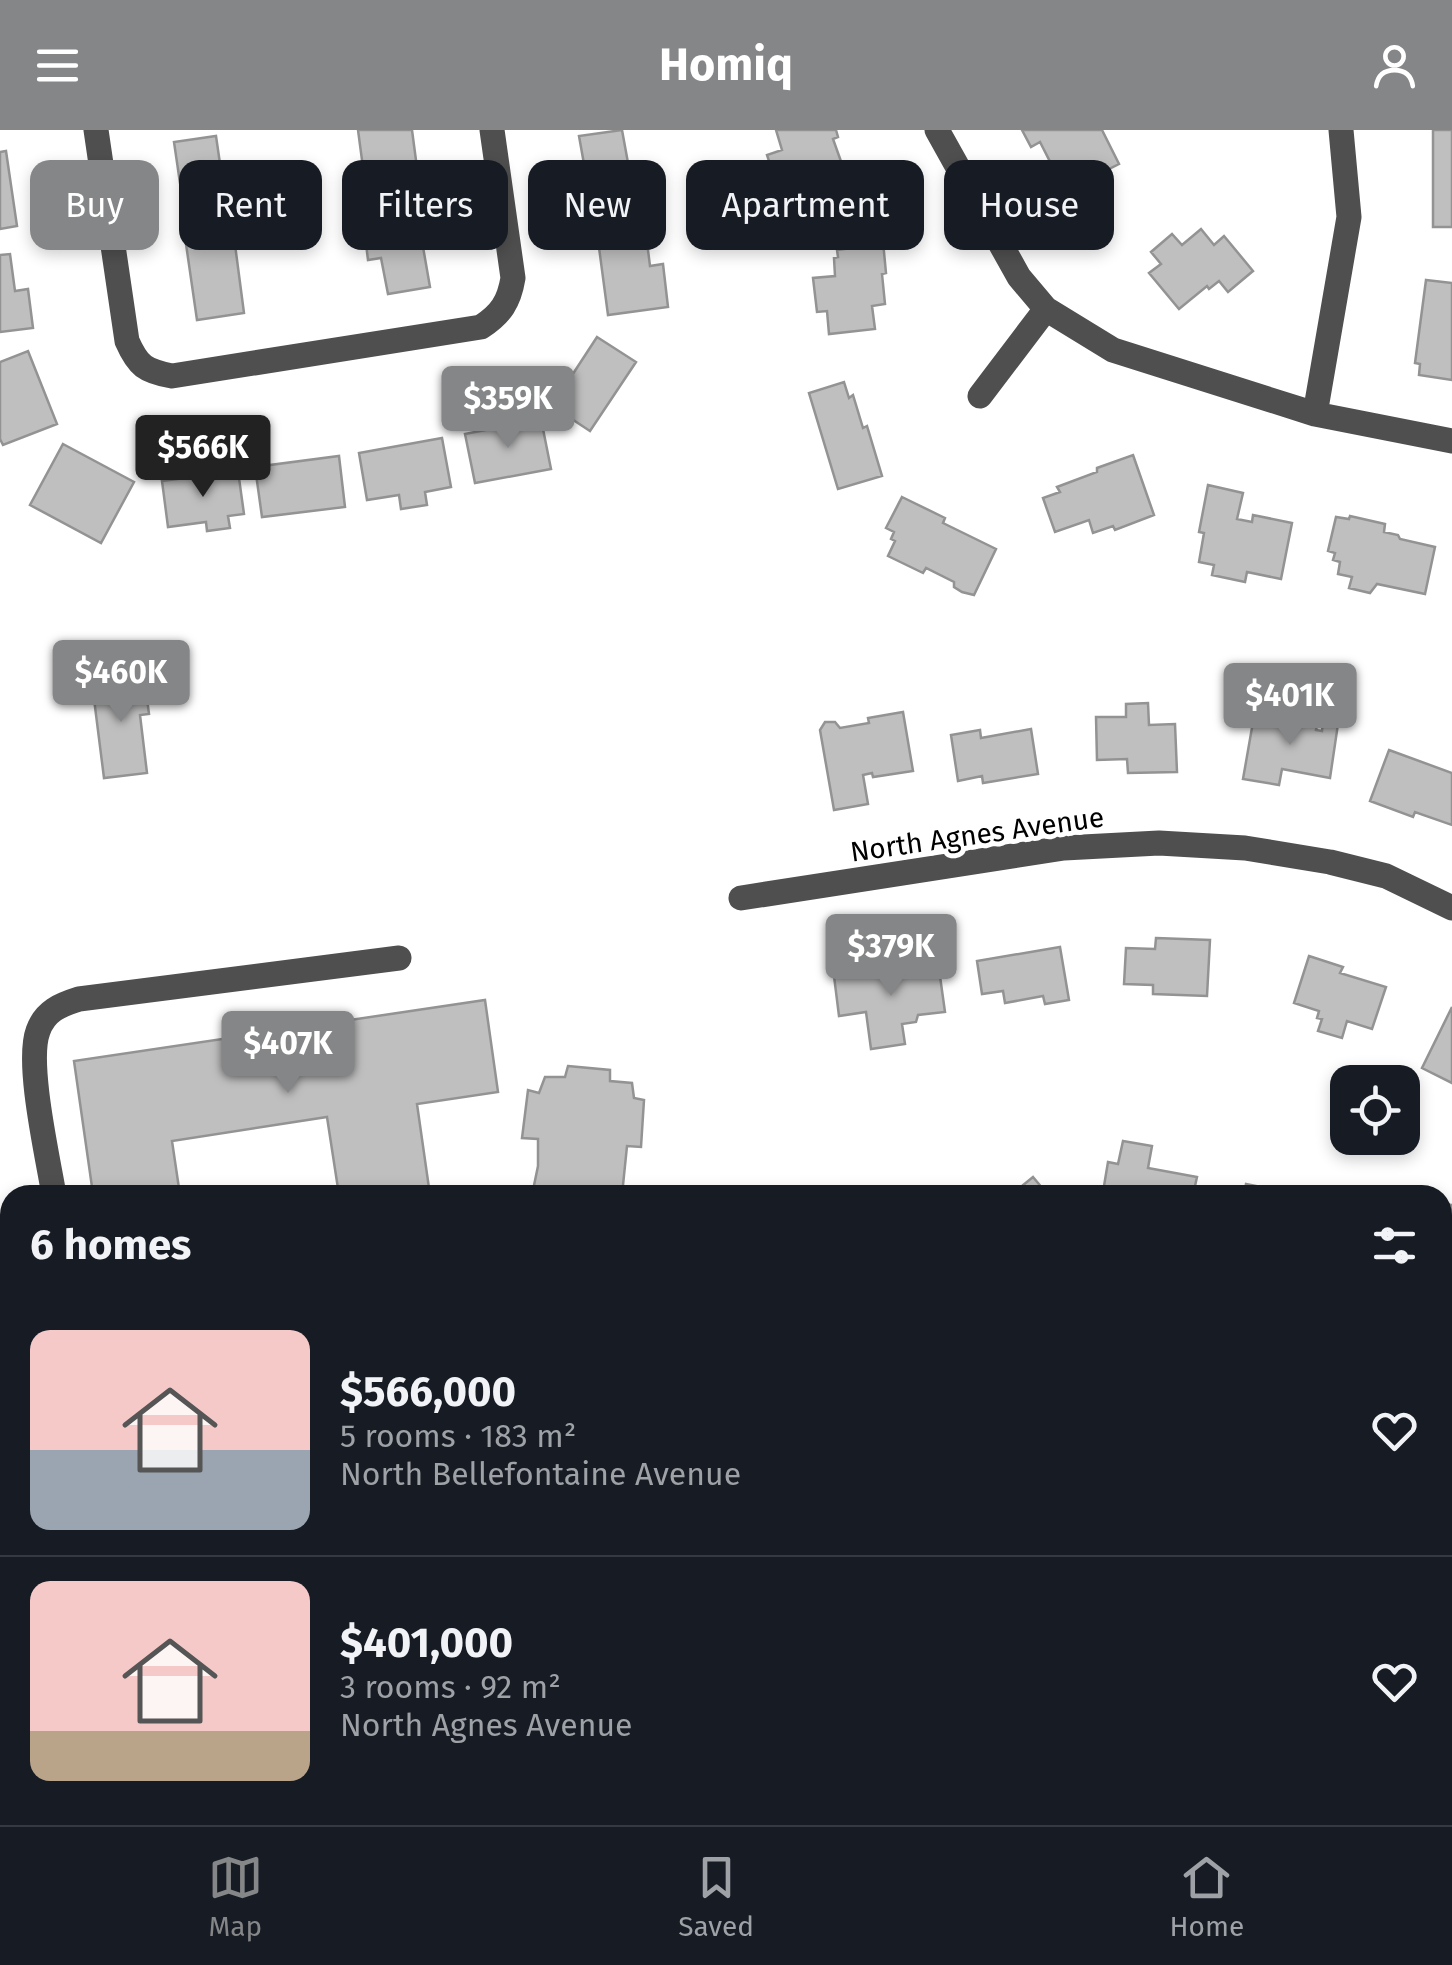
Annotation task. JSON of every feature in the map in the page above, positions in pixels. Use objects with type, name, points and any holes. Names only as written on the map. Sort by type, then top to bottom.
[{"type":"street","points":[[96,130],[127,341],[136,360],[151,372],[172,376],[481,328],[496,318],[510,299],[513,278],[492,130]]},
{"type":"street","points":[[937,130],[1019,277],[1046,309],[1113,350],[1315,414],[1452,442]]},
{"type":"street","points":[[1315,414],[1349,217],[1341,130]]},
{"type":"street","points":[[980,396],[1046,309]]},
{"type":"street","name":"North Agnes Avenue","points":[[741,898],[1064,848],[1159,843],[1245,848],[1330,862],[1386,876],[1452,908]]},
{"type":"street","points":[[52,1185],[34,1062],[38,1030],[55,1006],[79,999],[398,958]]},
{"type":"building","points":[[358,130],[412,130],[416,160],[362,160]]},
{"type":"building","points":[[622,130],[627,160],[583,160],[579,136]]},
{"type":"building","points":[[776,130],[836,130],[838,137],[833,139],[840,160],[769,160],[767,155],[782,150]]},
{"type":"building","points":[[1022,130],[1102,130],[1119,164],[1114,166],[1114,160],[1049,160],[1040,142],[1031,147]]},
{"type":"building","points":[[1433,130],[1452,130],[1452,227],[1433,227]]},
{"type":"building","points":[[216,136],[219,160],[179,160],[179,176],[174,142]]},
{"type":"building","points":[[6,151],[17,226],[0,229],[0,152]]},
{"type":"building","points":[[1201,229],[1214,245],[1224,236],[1253,271],[1228,292],[1219,281],[1209,289],[1207,286],[1179,309],[1149,273],[1161,264],[1151,252],[1172,234],[1182,245]]},
{"type":"building","points":[[187,250],[236,250],[244,313],[197,320]]},
{"type":"building","points":[[367,250],[424,250],[430,287],[388,294],[381,258],[368,260]]},
{"type":"building","points":[[599,250],[648,250],[650,266],[663,264],[668,307],[608,315]]},
{"type":"building","points":[[837,250],[884,250],[885,304],[872,306],[875,329],[829,334],[827,311],[817,312],[813,278],[835,276],[834,258],[838,257]]},
{"type":"building","points":[[10,254],[15,291],[28,289],[33,328],[0,332],[0,255]]},
{"type":"building","points":[[1426,280],[1452,283],[1452,380],[1419,375],[1420,364],[1415,363]]},
{"type":"building","points":[[597,337],[636,362],[590,431],[552,406]]},
{"type":"building","points":[[28,351],[57,424],[3,445],[0,362]]},
{"type":"building","points":[[844,382],[849,398],[853,395],[863,428],[867,426],[882,476],[838,489],[809,393]]},
{"type":"building","points":[[541,419],[551,469],[475,483],[465,434]]},
{"type":"building","points":[[442,438],[451,487],[425,492],[427,505],[401,509],[399,495],[367,500],[359,453]]},
{"type":"building","points":[[63,444],[134,482],[101,543],[30,505]]},
{"type":"building","points":[[1133,455],[1154,515],[1115,530],[1113,526],[1093,533],[1089,520],[1055,532],[1043,498],[1060,492],[1057,487]]},
{"type":"building","points":[[339,456],[345,507],[262,517],[255,467]]},
{"type":"building","points":[[238,471],[244,514],[228,516],[230,528],[207,531],[206,522],[168,527],[162,481]]},
{"type":"building","points":[[1208,485],[1243,493],[1237,519],[1252,522],[1253,515],[1292,523],[1281,579],[1247,572],[1245,582],[1212,575],[1214,565],[1199,562],[1204,533],[1199,532]]},
{"type":"building","points":[[902,497],[996,549],[974,595],[962,592],[954,587],[954,582],[926,568],[923,573],[888,556],[895,541],[891,539],[894,532],[886,528]]},
{"type":"building","points":[[1336,517],[1385,524],[1384,532],[1400,539],[1435,547],[1425,594],[1377,584],[1370,593],[1349,588],[1352,577],[1338,574],[1340,562],[1333,560],[1335,553],[1328,551]]},
{"type":"building","points":[[144,676],[149,714],[140,715],[147,773],[104,778],[92,683]]},
{"type":"building","points":[[1148,703],[1149,725],[1175,724],[1177,772],[1128,773],[1127,759],[1097,760],[1096,717],[1126,717],[1126,704]]},
{"type":"building","points":[[903,712],[913,771],[863,775],[868,804],[834,810],[820,730],[825,722],[835,722],[840,728]]},
{"type":"building","points":[[1291,713],[1319,718],[1316,730],[1322,731],[1323,721],[1338,724],[1330,778],[1282,769],[1279,785],[1243,779],[1253,722],[1260,716],[1269,716],[1289,723]]},
{"type":"building","points":[[1031,729],[1038,774],[983,783],[982,776],[958,781],[951,735],[980,730],[981,738]]},
{"type":"building","points":[[1389,750],[1452,773],[1452,825],[1415,812],[1413,817],[1370,801]]},
{"type":"building","points":[[1156,938],[1210,940],[1207,996],[1153,994],[1153,985],[1124,984],[1126,948],[1155,949]]},
{"type":"building","points":[[1060,947],[1069,1000],[1045,1004],[1043,996],[1005,1003],[1003,991],[982,994],[977,961]]},
{"type":"building","points":[[1309,956],[1343,967],[1340,973],[1386,987],[1372,1029],[1347,1021],[1342,1038],[1318,1031],[1322,1019],[1317,1018],[1319,1011],[1294,1003]]},
{"type":"building","points":[[938,962],[945,1012],[918,1015],[916,1022],[902,1024],[905,1044],[871,1049],[866,1012],[839,1016],[834,976]]},
{"type":"building","points":[[485,1000],[498,1092],[417,1104],[429,1185],[337,1185],[327,1117],[172,1141],[179,1185],[92,1185],[74,1061]]},
{"type":"building","points":[[1452,1007],[1452,1083],[1422,1068]]},
{"type":"building","points":[[568,1066],[610,1070],[610,1081],[632,1083],[634,1098],[644,1100],[641,1147],[627,1146],[623,1185],[534,1185],[538,1139],[522,1138],[528,1090],[539,1093],[545,1077],[565,1077]]},
{"type":"building","points":[[1123,1141],[1152,1146],[1148,1168],[1197,1177],[1195,1185],[1104,1185],[1108,1162],[1118,1164]]},
{"type":"building","points":[[1033,1177],[1040,1185],[1023,1185]]}]
